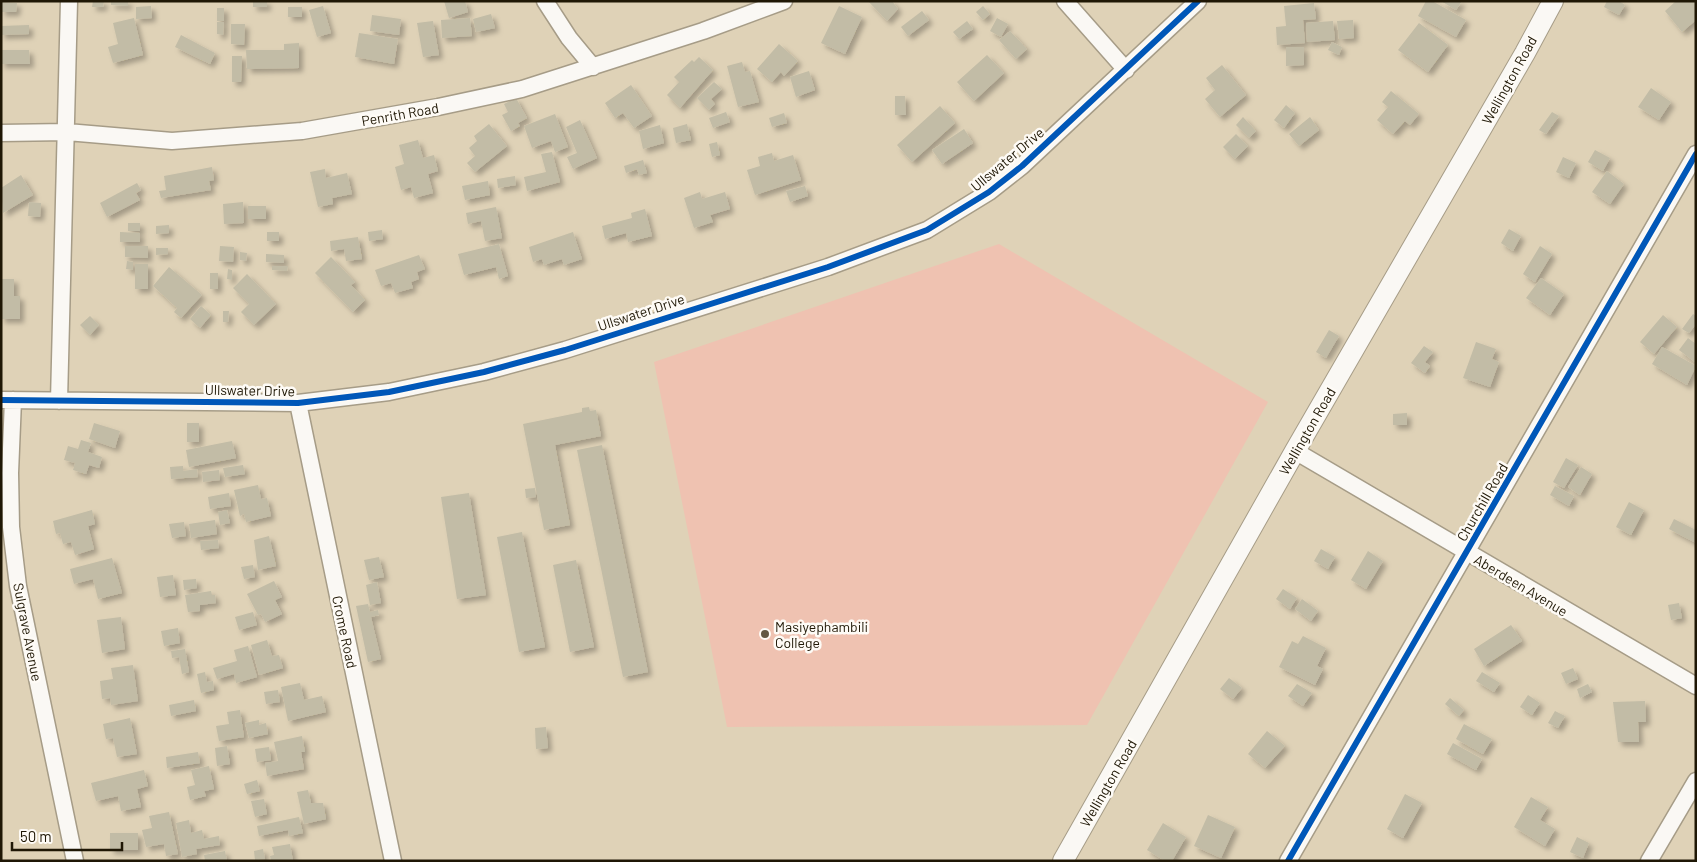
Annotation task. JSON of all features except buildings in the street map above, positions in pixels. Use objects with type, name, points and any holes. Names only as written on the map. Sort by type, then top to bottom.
[{"type":"main road","name":"Wellington Road","points":[[1063,861],[1295,451],[1526,53],[1553,1]]},
{"type":"street","points":[[59,400],[69,1]]},
{"type":"street","points":[[545,1],[568,38],[593,67]]},
{"type":"street","name":"Penrith Road","points":[[1,133],[67,132],[172,141],[302,131],[457,103],[522,89],[593,67],[784,1]]},
{"type":"street","points":[[1065,1],[1126,70]]},
{"type":"street","name":"Ullswater Drive","points":[[7,400],[298,403],[389,392],[484,372],[565,350],[828,267],[928,230],[989,192],[1022,166],[1198,1]]},
{"type":"street","name":"Churchill Road","points":[[1288,861],[1696,154]]},
{"type":"street","name":"Sulgrave Avenue","points":[[7,400],[10,518],[18,586],[75,861]]},
{"type":"street","name":"Crome Road","points":[[298,403],[393,861]]},
{"type":"street","name":"Aberdeen Avenue","points":[[1295,451],[1696,686]]},
{"type":"street","points":[[1649,861],[1696,781]]},
{"type":"shaded area","points":[[999,244],[1268,402],[1087,725],[727,727],[654,362]]},
{"type":"cycle path","points":[[1,400],[298,403],[389,392],[484,372],[565,350],[828,267],[927,230],[989,192],[1022,166],[1198,1]]},
{"type":"cycle path","points":[[1288,861],[1696,154]]},
{"type":"place","name":"Masiyephambili College","points":[[765,634]]}]
